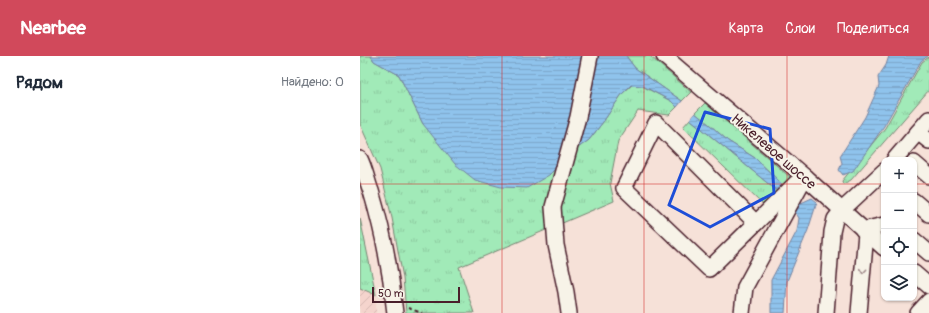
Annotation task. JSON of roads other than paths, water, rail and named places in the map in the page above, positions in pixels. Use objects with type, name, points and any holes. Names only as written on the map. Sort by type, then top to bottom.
[{"type":"street","points":[[569,313],[556,245],[553,206],[578,116],[590,56]]},
{"type":"street","name":"Никелевое шоссе","points":[[664,56],[805,177],[881,245]]},
{"type":"street","points":[[901,157],[923,137],[929,119]]},
{"type":"street","points":[[756,223],[656,123],[624,188],[709,269],[756,223],[795,183],[805,177]]},
{"type":"street","points":[[360,159],[374,202],[384,242],[395,313]]},
{"type":"street","points":[[917,166],[929,176]]},
{"type":"street","points":[[826,313],[832,232],[835,219],[842,210],[881,175]]},
{"type":"street","points":[[742,313],[745,287],[805,177]]},
{"type":"street","points":[[917,204],[929,214]]},
{"type":"street","points":[[859,313],[865,231],[881,226]]},
{"type":"street","points":[[917,243],[929,253]]},
{"type":"street","points":[[917,276],[929,286]]},
{"type":"street","points":[[918,313],[929,301]]},
{"type":"water","points":[[371,56],[626,56],[635,68],[682,101],[677,107],[671,101],[643,86],[631,85],[622,94],[589,140],[572,152],[549,175],[527,188],[501,187],[475,180],[455,164],[423,124],[399,75],[374,61]]},
{"type":"water","points":[[889,56],[928,56],[921,61],[884,126],[853,171],[843,175],[839,170],[842,163],[840,156],[865,117],[879,86],[878,77],[886,65]]},
{"type":"water","points":[[695,113],[728,141],[755,158],[783,185],[777,191],[690,119]]},
{"type":"water","points":[[812,198],[817,202],[808,230],[787,281],[785,313],[771,313],[771,280],[797,231],[799,218],[795,212],[801,203]]}]
